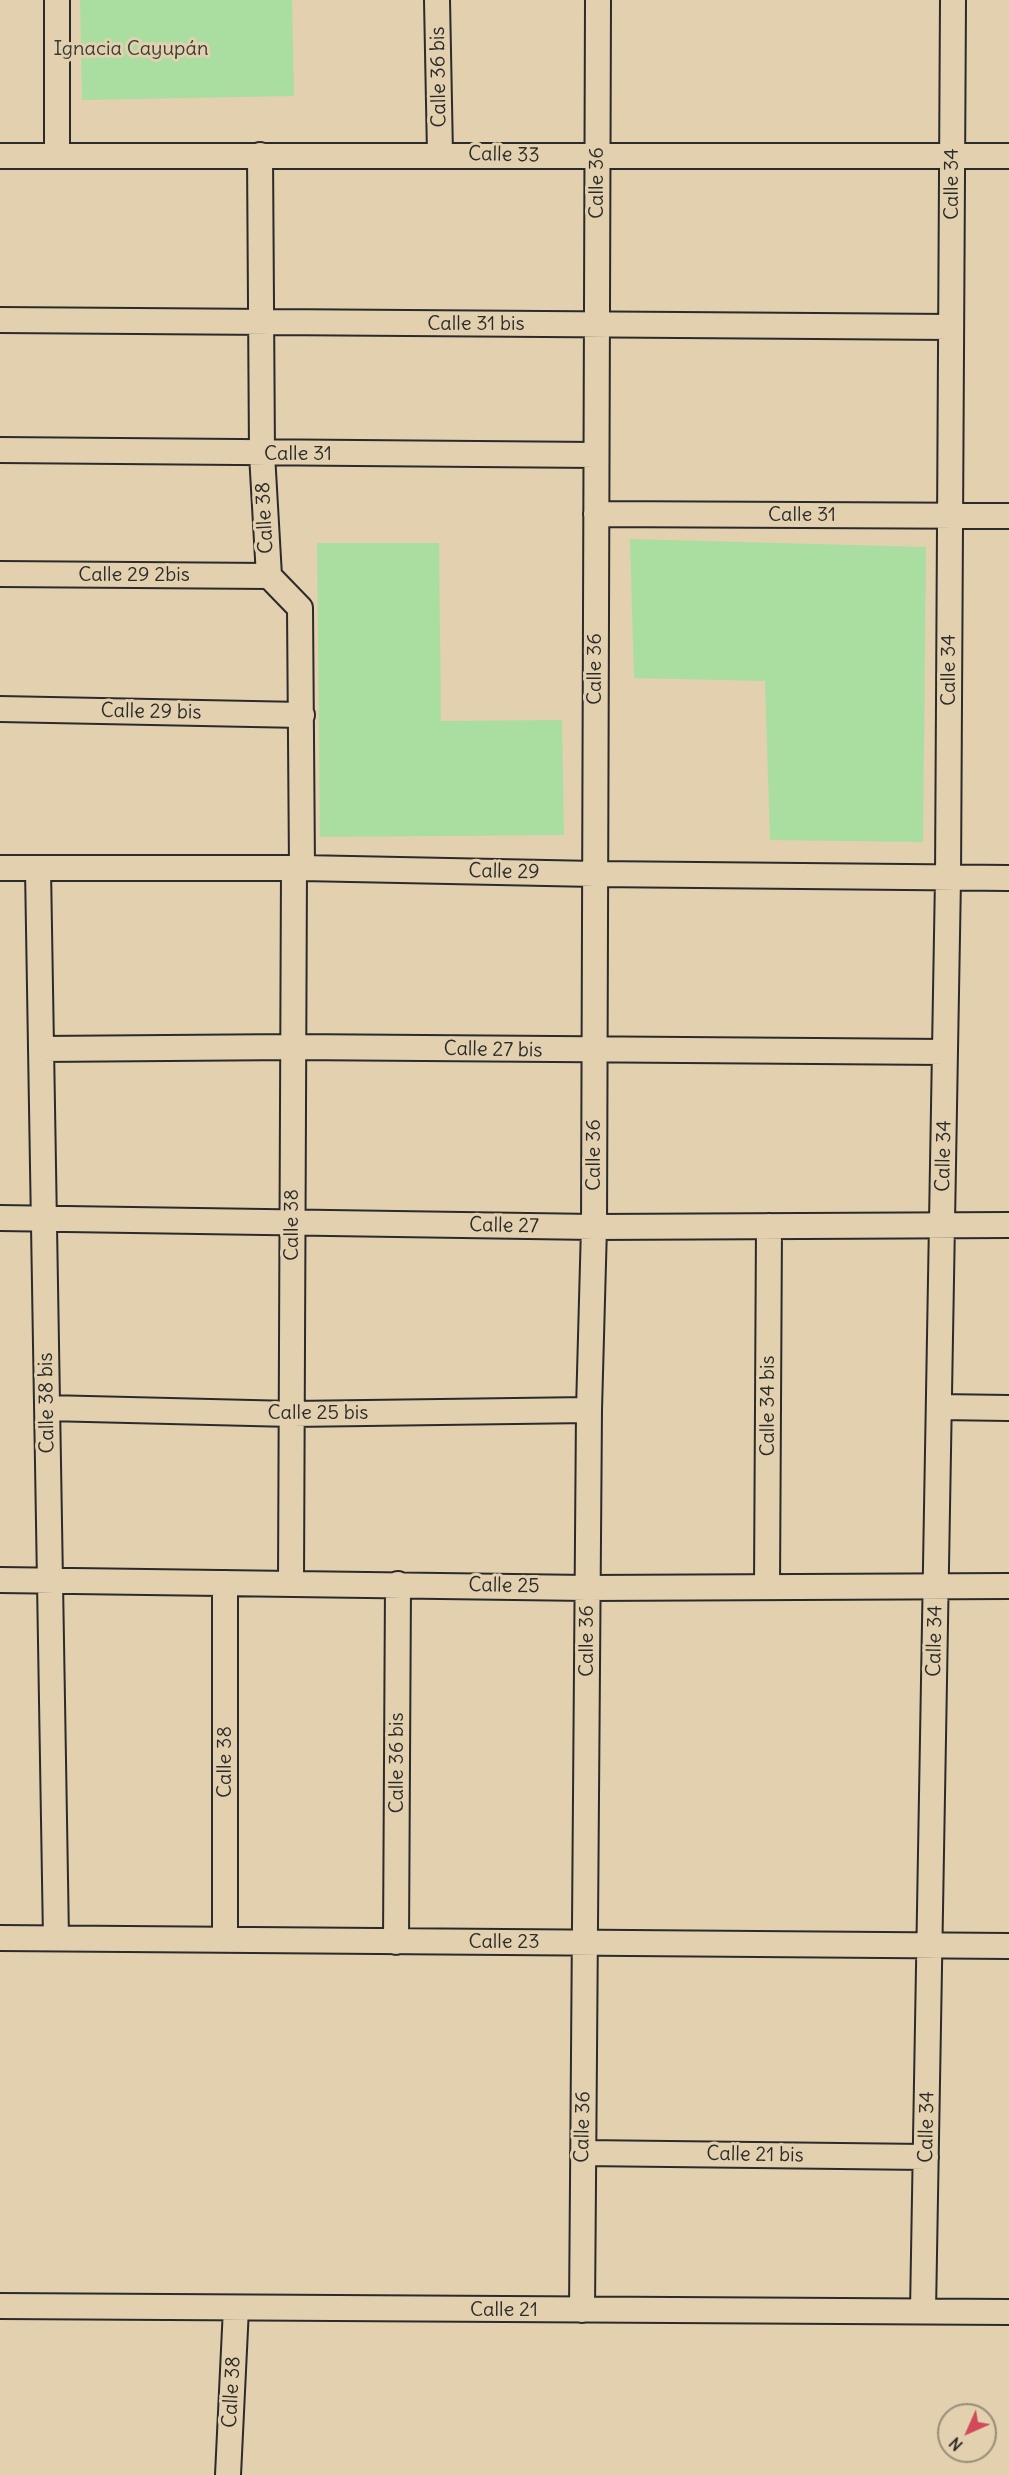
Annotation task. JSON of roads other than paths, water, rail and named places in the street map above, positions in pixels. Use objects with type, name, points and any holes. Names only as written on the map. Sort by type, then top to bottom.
[{"type":"street","points":[[57,0],[57,156]]},
{"type":"street","name":"Calle 36 bis","points":[[437,0],[440,154]]},
{"type":"street","name":"Calle 36","points":[[582,2310],[587,1588],[594,1227],[598,0]]},
{"type":"street","name":"Calle 34","points":[[923,2311],[948,879],[953,0]]},
{"type":"street","name":"Calle 33","points":[[0,156],[440,154],[597,157],[1009,156]]},
{"type":"street","name":"Calle 38","points":[[260,155],[262,454],[268,576],[300,608],[302,715],[293,1047],[291,1582]]},
{"type":"street","name":"Calle 31 bis","points":[[0,320],[951,327]]},
{"type":"street","name":"Calle 31","points":[[0,450],[262,454],[596,455]]},
{"type":"street","name":"Calle 31","points":[[596,514],[1009,516]]},
{"type":"street","name":"Calle 29 2bis","points":[[0,574],[268,576]]},
{"type":"street","name":"Calle 29 bis","points":[[0,709],[302,715]]},
{"type":"street","name":"Calle 29","points":[[0,868],[298,868],[948,879],[1009,878]]},
{"type":"street","name":"Calle 38 bis","points":[[38,869],[56,1938]]},
{"type":"street","name":"Calle 27 bis","points":[[41,1049],[293,1047],[945,1052]]},
{"type":"street","name":"Calle 27","points":[[0,1218],[594,1227],[1009,1225]]},
{"type":"street","name":"Calle 34 bis","points":[[767,1586],[769,1226]]},
{"type":"street","points":[[939,1407],[1009,1408]]},
{"type":"street","name":"Calle 25 bis","points":[[47,1408],[292,1414],[589,1410]]},
{"type":"street","name":"Calle 25","points":[[0,1580],[291,1582],[587,1588],[1009,1586]]},
{"type":"street","name":"Calle 38","points":[[225,1583],[225,1940]]},
{"type":"street","name":"Calle 36 bis","points":[[396,1942],[398,1584]]},
{"type":"street","name":"Calle 23","points":[[0,1938],[1009,1946]]},
{"type":"street","name":"Calle 21 bis","points":[[583,2153],[926,2157]]},
{"type":"street","name":"Calle 21","points":[[0,2306],[1009,2312]]},
{"type":"street","name":"Calle 38","points":[[228,2475],[236,2308]]},
{"type":"park label","name":"Ignacia Cayupán","points":[[131,49]]}]
